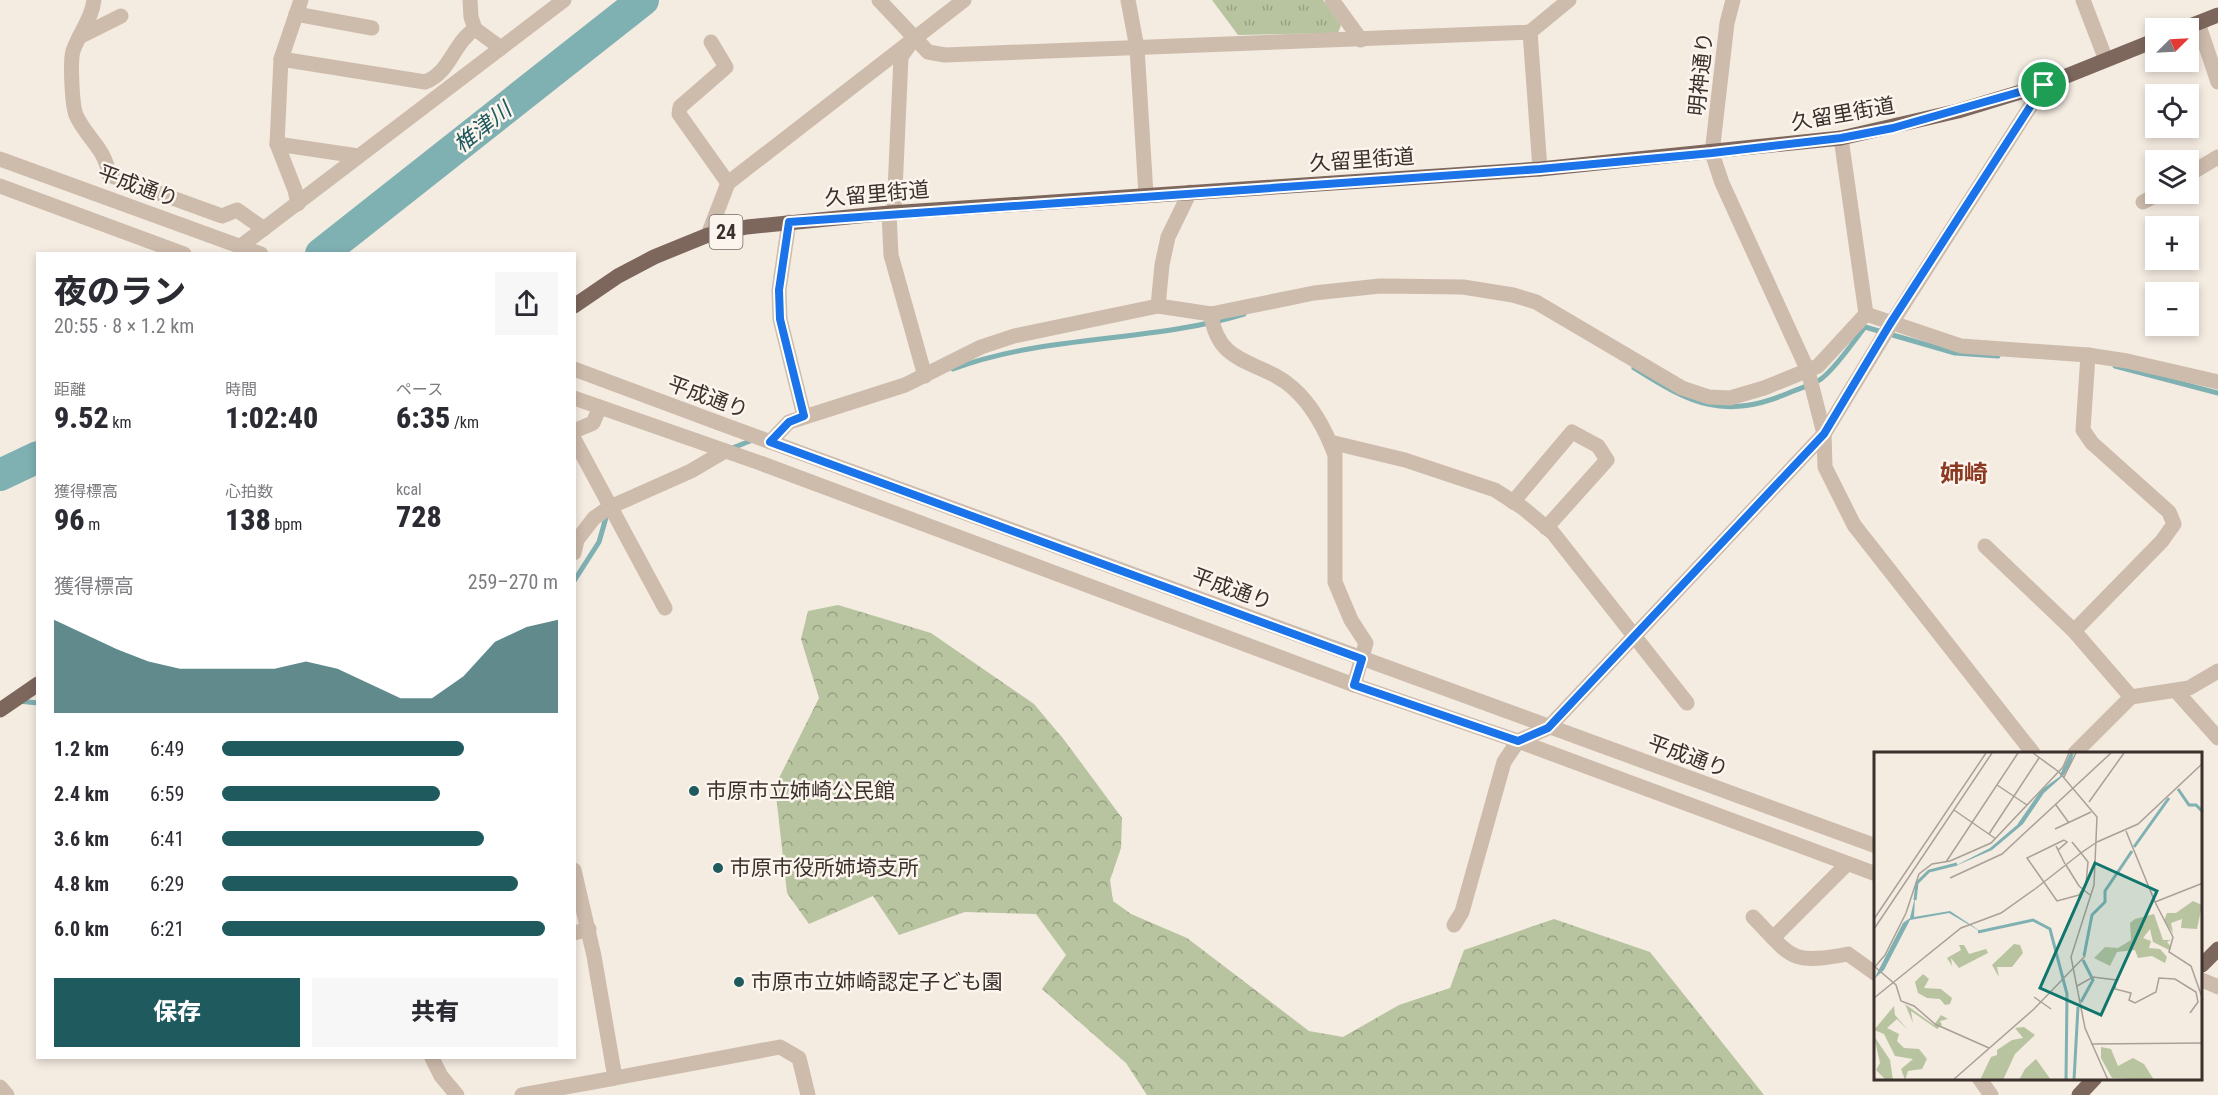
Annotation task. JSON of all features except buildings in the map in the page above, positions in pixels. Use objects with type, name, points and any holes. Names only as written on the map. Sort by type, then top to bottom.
[{"type":"main road","points":[[2199,23],[2218,15]]},
{"type":"main road","name":"久留里街道","points":[[576,305],[618,276],[708,235],[789,222],[892,213],[1540,169],[1841,138],[1925,120],[2044,85],[2145,44]]},
{"type":"main road","points":[[0,710],[36,688]]},
{"type":"main road","points":[[2203,964],[2218,950]]},
{"type":"main road","points":[[2079,1095],[2093,1080]]},
{"type":"street","points":[[94,0],[93,11],[72,53],[75,113],[107,161],[109,175],[222,216],[237,210],[264,229]]},
{"type":"street","points":[[470,0],[475,30],[501,48]]},
{"type":"street","points":[[250,249],[264,229],[564,0]]},
{"type":"street","points":[[879,0],[928,52],[945,55],[1530,32],[1569,0]]},
{"type":"street","points":[[708,235],[728,183],[964,0]]},
{"type":"street","points":[[1128,0],[1137,48],[1146,195]]},
{"type":"street","points":[[1332,0],[1361,40]]},
{"type":"street","name":"明神通り","points":[[1712,153],[1727,23],[1733,0]]},
{"type":"street","points":[[2083,0],[2106,60]]},
{"type":"street","points":[[298,204],[295,189],[277,144],[281,59],[299,7],[372,28]]},
{"type":"street","points":[[79,37],[121,16]]},
{"type":"street","points":[[281,59],[425,82],[441,74],[465,35],[475,30]]},
{"type":"street","points":[[1530,32],[1540,169]]},
{"type":"street","points":[[914,39],[901,57],[891,255],[925,376]]},
{"type":"street","points":[[711,42],[726,67],[680,107],[679,114],[728,183]]},
{"type":"street","points":[[2199,43],[2218,82]]},
{"type":"street","points":[[1454,925],[1462,912],[1504,762],[1518,741],[1548,728],[1824,434],[1890,324],[2044,85]]},
{"type":"street","points":[[1841,138],[1866,314]]},
{"type":"street","points":[[277,144],[358,156]]},
{"type":"street","points":[[1712,153],[1722,183],[1808,371],[1824,434],[1825,467],[1854,525],[2032,752]]},
{"type":"street","points":[[2199,168],[2218,157]]},
{"type":"street","name":"平成通り","points":[[0,159],[250,249]]},
{"type":"street","points":[[0,186],[179,252]]},
{"type":"street","points":[[1158,306],[1162,265],[1168,237],[1190,192]]},
{"type":"street","points":[[789,222],[779,290],[780,319],[804,416]]},
{"type":"street","points":[[770,442],[789,422],[860,401],[925,376],[981,347],[1014,336],[1158,306],[1211,314],[1314,293],[1380,286],[1463,286],[1513,295],[1536,302],[1654,374],[1682,388],[1709,397],[1730,398],[1818,366],[1866,314]]},
{"type":"street","points":[[1211,314],[1213,330],[1225,350],[1294,389],[1317,418],[1330,442],[1335,455],[1335,582],[1351,620],[1366,643],[1354,685]]},
{"type":"street","points":[[1866,314],[1890,324],[1961,346],[2088,355],[2127,361],[2218,382]]},
{"type":"street","points":[[2074,631],[2162,541],[2174,524],[2169,512],[2092,443],[2083,430],[2088,355]]},
{"type":"street","name":"平成通り","points":[[576,370],[1548,728],[1874,845]]},
{"type":"street","points":[[576,399],[763,464],[1354,685],[1518,741],[1874,873]]},
{"type":"street","points":[[576,430],[593,423],[600,407]]},
{"type":"street","points":[[1513,502],[1572,432],[1598,446],[1607,460],[1546,528]]},
{"type":"street","points":[[1330,442],[1405,460],[1495,490],[1513,502],[1546,528],[1687,703]]},
{"type":"street","points":[[576,443],[665,608]]},
{"type":"street","points":[[576,544],[594,518],[610,507],[691,471],[725,451]]},
{"type":"street","points":[[1985,546],[2074,631],[2131,697]]},
{"type":"street","points":[[2076,752],[2131,697],[2188,688],[2218,671]]},
{"type":"street","points":[[2176,691],[2218,738]]},
{"type":"street","points":[[1773,938],[1847,864]]},
{"type":"street","points":[[576,885],[582,931],[615,1078]]},
{"type":"street","points":[[1753,917],[1789,954],[1803,960],[1848,954],[1874,973]]},
{"type":"street","points":[[2203,980],[2218,987]]},
{"type":"street","points":[[522,1095],[780,1047],[799,1058],[808,1095]]},
{"type":"street","points":[[432,1059],[441,1076],[457,1095]]},
{"type":"street","points":[[1980,1080],[1991,1095]]},
{"type":"street","points":[[0,1087],[6,1095]]},
{"type":"green space","points":[[1212,0],[1323,0],[1341,25],[1338,33],[1238,35]]},
{"type":"green space","points":[[838,605],[931,633],[1034,704],[1065,741],[1122,818],[1121,848],[1110,880],[1113,901],[1131,914],[1187,938],[1309,1031],[1343,1037],[1399,1005],[1450,988],[1464,950],[1554,919],[1650,952],[1764,1095],[1147,1095],[1126,1063],[1042,989],[1066,955],[1036,914],[965,912],[899,935],[873,896],[809,924],[787,893],[775,786],[819,698],[801,639],[808,611]]},
{"type":"waterway","name":"椎津川","points":[[324,252],[643,0]]},
{"type":"waterway","points":[[953,369],[1025,350],[1172,330],[1244,314]]},
{"type":"waterway","points":[[1634,368],[1654,381],[1691,399],[1727,407],[1746,406],[1767,401],[1818,381],[1838,362],[1865,327],[1955,353],[1998,356]]},
{"type":"waterway","points":[[2115,366],[2218,393]]},
{"type":"waterway","points":[[730,449],[755,439]]},
{"type":"waterway","name":"椎津川","points":[[0,475],[36,458]]},
{"type":"waterway","points":[[576,578],[599,542],[607,514]]},
{"type":"waterway","points":[[18,701],[36,703]]},
{"type":"place","name":"市原市立姉崎公民館","points":[[694,791]]},
{"type":"place","name":"市原市役所姉埼支所","points":[[718,868]]},
{"type":"place","name":"市原市立姉崎認定子ども園","points":[[739,982]]},
{"type":"district","name":"姉崎","points":[[1964,474]]},
{"type":"route","points":[[2044,85],[1890,324],[1824,434],[1548,728],[1518,741],[1354,685],[1362,659],[770,442],[789,422],[804,416],[780,319],[779,290],[789,222],[889,213],[1540,169],[1712,153],[1841,138],[1893,128],[2044,85]]}]
